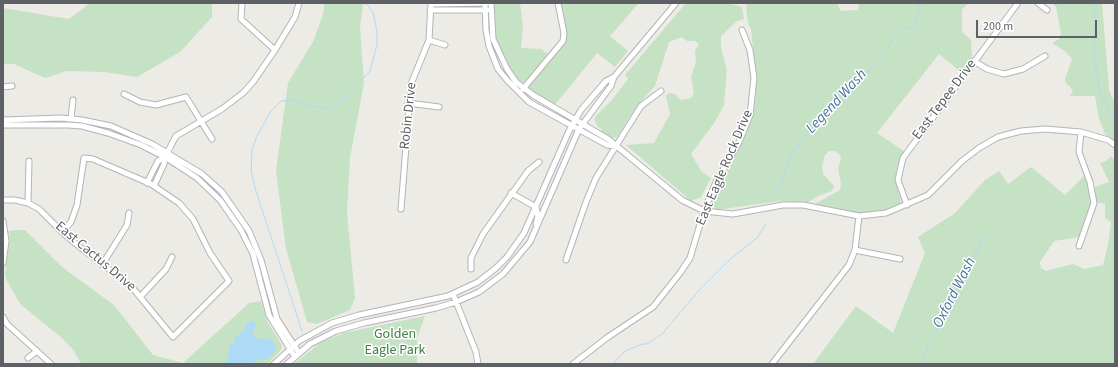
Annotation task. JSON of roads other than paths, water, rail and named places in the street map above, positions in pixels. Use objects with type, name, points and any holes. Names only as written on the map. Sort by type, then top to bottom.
[{"type":"street","points":[[242,3],[242,19],[275,50]]},
{"type":"street","points":[[62,232],[71,222],[77,205],[84,158],[100,162],[154,186],[164,164],[166,154],[176,136],[202,121],[243,93],[275,50],[295,18],[299,3]]},
{"type":"street","points":[[431,4],[486,3],[486,30],[492,57],[507,80],[529,102],[574,122]]},
{"type":"street","points":[[491,3],[492,35],[498,53],[507,69],[524,88],[574,122],[608,139],[682,200],[704,211],[733,214],[783,205],[802,205],[859,216],[886,213],[928,195],[962,161],[979,148],[998,137],[1021,131],[1045,129],[1081,132],[1108,140],[1115,145]]},
{"type":"street","points":[[520,93],[563,41],[564,33],[558,3]]},
{"type":"street","points":[[287,364],[320,338],[349,326],[436,308],[456,302],[479,292],[492,283],[513,263],[530,242],[581,126],[611,86],[614,77],[676,3]]},
{"type":"street","name":"East Tepee Drive","points":[[907,205],[898,180],[903,158],[1018,3]]},
{"type":"street","points":[[1038,3],[1047,10]]},
{"type":"street","name":"Robin Drive","points":[[401,209],[408,103],[411,84],[429,40],[431,4]]},
{"type":"street","points":[[430,10],[491,10]]},
{"type":"street","name":"East Eagle Rock Drive","points":[[573,364],[608,337],[653,307],[690,258],[704,211],[750,115],[754,78],[750,50],[742,30]]},
{"type":"street","points":[[429,40],[445,45]]},
{"type":"street","points":[[974,61],[987,70],[1004,74],[1023,70],[1045,56]]},
{"type":"street","points":[[274,364],[292,348],[320,328],[345,318],[453,294],[478,282],[507,257],[524,233],[574,122],[606,81],[614,77]]},
{"type":"street","points":[[3,87],[12,86]]},
{"type":"street","points":[[566,260],[588,196],[596,178],[641,106],[661,91]]},
{"type":"street","points":[[124,94],[140,102],[156,105],[186,97],[212,139]]},
{"type":"street","points":[[71,119],[73,100]]},
{"type":"street","points":[[408,103],[439,107]]},
{"type":"street","points":[[3,120],[71,119],[111,126],[142,138],[166,154],[193,168],[212,183],[239,215],[249,231],[262,260],[277,319],[297,355]]},
{"type":"street","points":[[3,125],[82,126],[108,133],[166,154]]},
{"type":"street","points":[[1079,246],[1094,202],[1090,182],[1079,152],[1081,132]]},
{"type":"street","points":[[147,183],[158,161],[166,154]]},
{"type":"street","points":[[28,203],[29,161]]},
{"type":"street","points":[[471,269],[471,258],[475,247],[511,193],[528,171],[539,162]]},
{"type":"street","name":"East Cactus Drive","points":[[3,200],[15,200],[28,203],[39,209],[62,232],[102,265],[131,286],[173,337],[229,281],[212,256],[193,219],[185,208],[154,186]]},
{"type":"street","points":[[511,193],[536,207],[538,216],[530,242]]},
{"type":"street","points":[[102,265],[127,225],[129,213]]},
{"type":"street","points":[[772,364],[849,265],[855,250],[859,216]]},
{"type":"street","points":[[3,221],[6,241],[3,263]]},
{"type":"street","points":[[855,250],[900,259]]},
{"type":"street","points":[[140,297],[166,269],[172,257]]},
{"type":"street","points":[[453,294],[476,352],[478,364]]},
{"type":"street","points":[[3,317],[7,324],[51,364]]},
{"type":"street","points":[[28,358],[37,351]]},
{"type":"water","points":[[253,321],[256,323],[253,337],[265,340],[270,338],[276,349],[268,358],[264,360],[257,359],[252,364],[221,364],[227,361],[230,345],[236,343],[234,339],[242,333],[247,323]]},
{"type":"waterway","points":[[302,331],[255,188],[251,171],[252,150],[257,136],[271,111],[281,101],[290,100],[329,110],[342,101],[370,71],[377,45],[377,32],[373,12],[366,3]]},
{"type":"waterway","name":"Legend Wash","points":[[777,193],[794,150],[820,117],[836,103],[858,77],[868,71],[880,60],[895,36],[903,30],[914,26],[920,3]]},
{"type":"waterway","points":[[1094,3],[1094,56],[1100,92],[1115,122]]},
{"type":"waterway","name":"Legend Wash","points":[[613,364],[625,351],[642,344],[647,344],[662,334],[701,288],[728,261],[757,238],[766,224]]},
{"type":"waterway","name":"Oxford Wash","points":[[923,364],[928,345],[950,310],[958,293],[960,281],[970,266],[980,243],[995,227]]},
{"type":"waterway","points":[[309,354],[311,364]]},
{"type":"park label","name":"Golden Eagle Park","points":[[395,344]]}]
